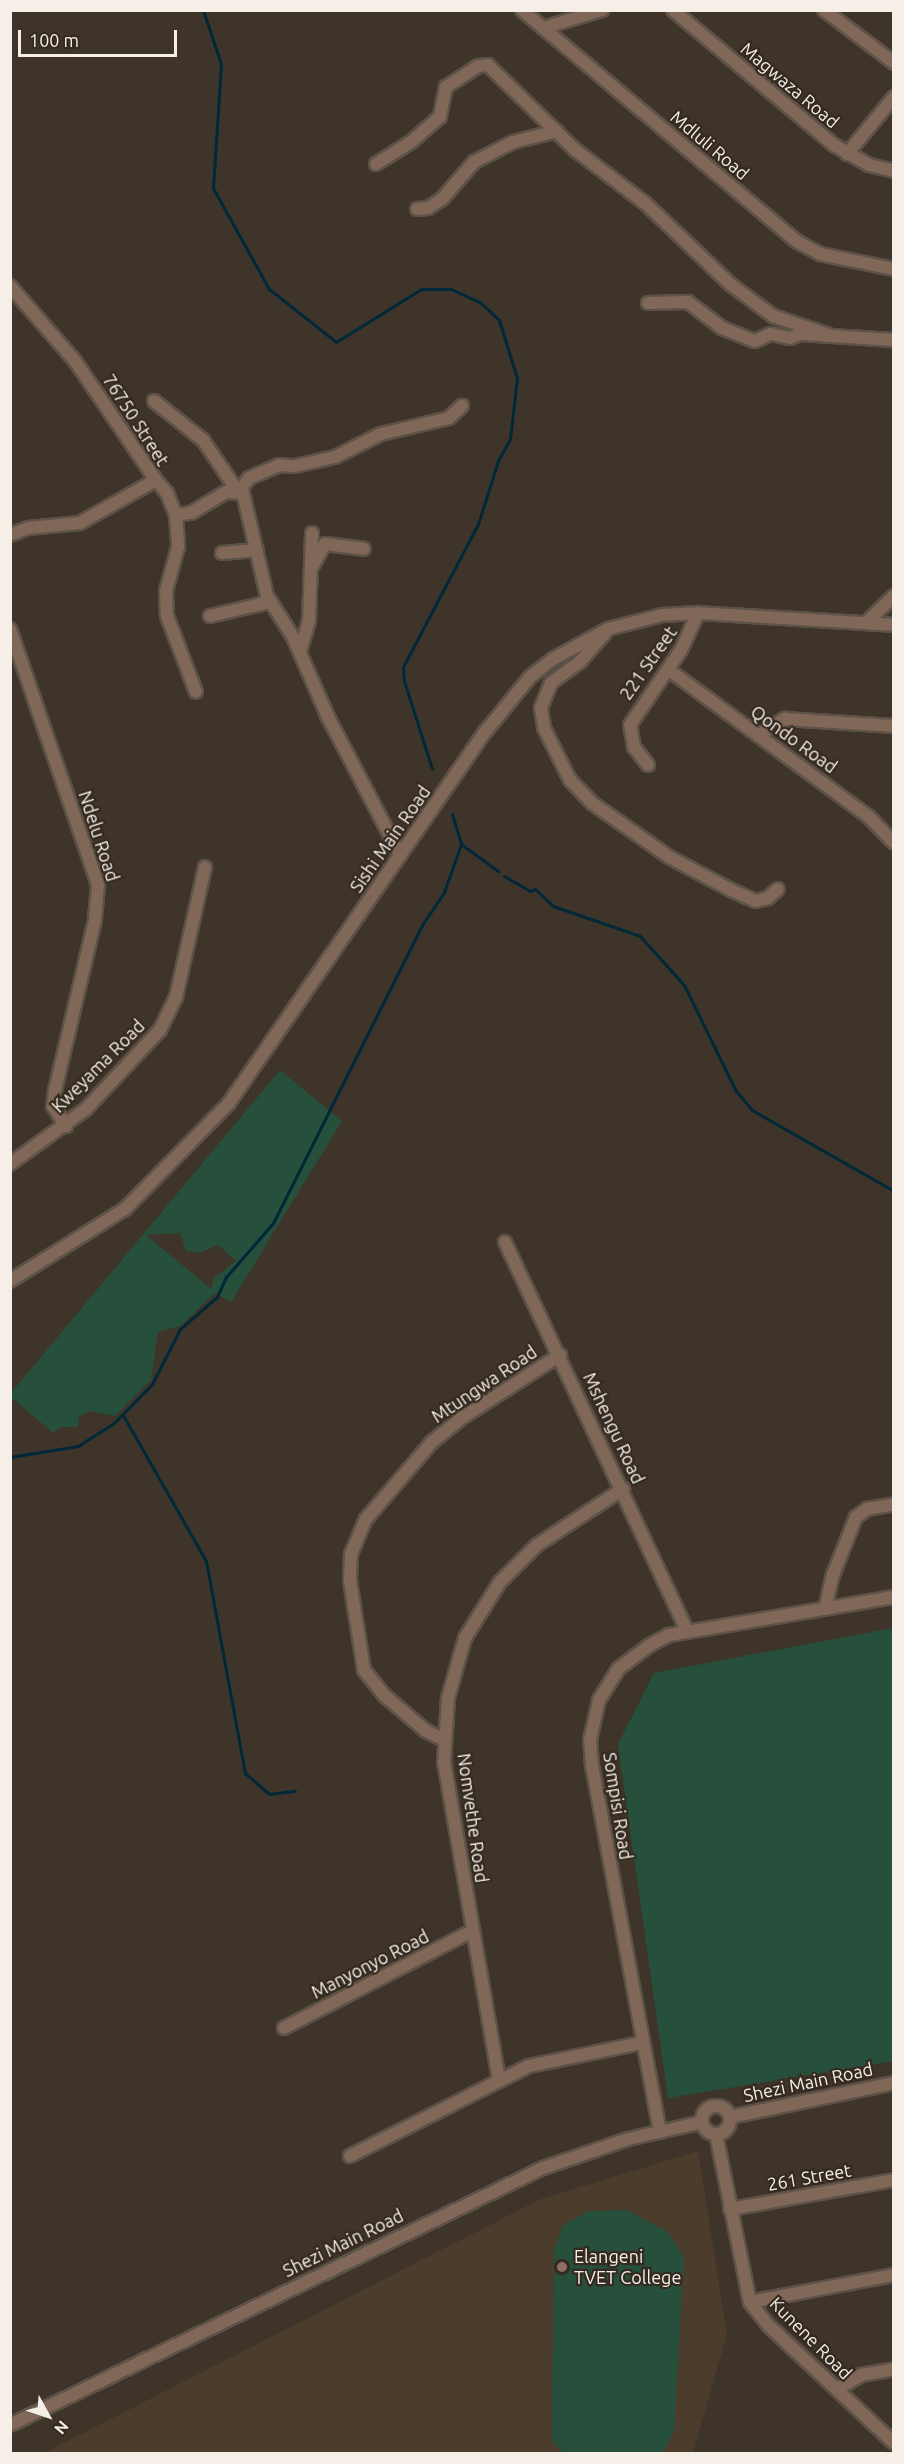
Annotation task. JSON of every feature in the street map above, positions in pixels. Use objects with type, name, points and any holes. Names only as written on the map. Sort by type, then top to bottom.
[{"type":"street","name":"Mdluli Road","points":[[522,10],[796,241],[820,254],[894,269]]},
{"type":"street","points":[[543,28],[602,10]]},
{"type":"street","name":"Magwaza Road","points":[[673,10],[847,154],[894,171]]},
{"type":"street","points":[[824,10],[894,63]]},
{"type":"street","points":[[376,164],[411,142],[440,117],[446,87],[483,64],[499,75],[556,131],[609,177],[645,203],[709,267],[773,316],[829,335]]},
{"type":"street","points":[[847,154],[894,97]]},
{"type":"street","points":[[417,208],[434,205],[474,162],[513,142],[556,131]]},
{"type":"street","name":"76750 Street","points":[[10,286],[75,361],[156,480],[80,523],[28,528],[10,535]]},
{"type":"street","points":[[648,303],[687,302],[722,328],[754,341],[771,334],[790,338],[800,334],[894,340]]},
{"type":"street","points":[[154,401],[203,440],[248,503],[270,602],[300,652],[328,717],[400,855]]},
{"type":"street","points":[[176,515],[191,513],[238,490],[249,478],[279,465],[295,466],[335,456],[381,434],[449,418],[462,406]]},
{"type":"street","points":[[156,480],[167,493],[176,515],[178,547],[166,591],[167,616],[196,692]]},
{"type":"street","points":[[300,652],[309,621],[312,533]]},
{"type":"street","points":[[311,568],[325,544],[364,549]]},
{"type":"street","points":[[222,553],[257,550]]},
{"type":"street","points":[[867,622],[894,596]]},
{"type":"street","points":[[210,616],[270,602]]},
{"type":"street","name":"Sishi Main Road","points":[[10,1281],[124,1209],[230,1103],[508,701],[553,659],[608,629],[650,617],[698,613],[894,625]]},
{"type":"street","name":"221 Street","points":[[648,765],[634,747],[630,725],[669,670],[698,613]]},
{"type":"street","name":"Ndelu Road","points":[[10,629],[98,885],[95,920],[55,1090],[53,1106],[66,1126]]},
{"type":"street","points":[[608,629],[581,662],[551,683],[540,708],[544,728],[570,780],[584,797],[669,857],[731,890],[756,901],[768,898],[778,889]]},
{"type":"street","name":"Qondo Road","points":[[669,670],[868,816],[894,843]]},
{"type":"street","points":[[759,735],[785,719],[894,726]]},
{"type":"street","name":"Kweyama Road","points":[[10,1164],[66,1126],[144,1050],[168,1016],[186,959],[205,867]]},
{"type":"street","name":"Mshengu Road","points":[[505,1242],[623,1489],[687,1630]]},
{"type":"street","name":"Mtungwa Road","points":[[444,1740],[426,1731],[385,1696],[364,1670],[350,1581],[351,1554],[366,1519],[432,1442],[460,1419],[560,1355]]},
{"type":"street","name":"Nomvethe Road","points":[[499,2080],[449,1799],[444,1740],[457,1659],[465,1638],[500,1582],[537,1545],[623,1489]]},
{"type":"street","points":[[825,1609],[833,1575],[856,1516],[867,1509],[894,1504]]},
{"type":"street","name":"Sompisi Road","points":[[660,2132],[640,2043],[590,1740],[599,1700],[618,1669],[650,1645],[687,1630],[894,1597]]},
{"type":"street","name":"Manyonyo Road","points":[[284,2028],[472,1931]]},
{"type":"street","points":[[350,2156],[499,2080],[551,2060],[640,2043]]},
{"type":"street","name":"Shezi Main Road","points":[[730,2117],[894,2083]]},
{"type":"street","points":[[711,2106],[725,2109],[730,2117],[726,2130],[716,2134],[707,2131],[702,2122],[704,2112],[711,2106]]},
{"type":"street","name":"Shezi Main Road","points":[[10,2425],[533,2172],[589,2151],[702,2122]]},
{"type":"street","name":"Kunene Road","points":[[716,2134],[750,2302],[769,2326],[894,2443]]},
{"type":"street","name":"261 Street","points":[[730,2209],[894,2180]]},
{"type":"street","points":[[750,2302],[894,2275]]},
{"type":"street","points":[[837,2390],[861,2375],[894,2369]]},
{"type":"shaded area","name":"Elangeni TVET College","points":[[698,2151],[727,2334],[693,2453],[42,2454],[541,2199]]},
{"type":"green space","points":[[280,1070],[342,1121],[231,1302],[215,1293],[180,1326],[158,1332],[151,1380],[115,1416],[89,1411],[79,1417],[78,1427],[61,1427],[53,1433],[11,1397],[11,1393]],"holes":[[[180,1233],[186,1251],[199,1253],[218,1245],[236,1261],[214,1278],[211,1289],[146,1235]]]},
{"type":"green space","points":[[893,1628],[893,2061],[668,2098],[618,1744],[654,1673]]},
{"type":"green space","points":[[627,2210],[668,2232],[684,2257],[674,2431],[663,2453],[562,2453],[552,2441],[554,2251],[563,2225],[589,2211]]},
{"type":"waterway","points":[[203,10],[221,64],[213,188],[269,289],[336,342],[421,289],[451,289],[481,303],[499,320],[517,378],[510,439],[498,461],[478,524],[403,667],[404,681],[432,769]]},
{"type":"waterway","points":[[452,814],[461,844],[498,871]]},
{"type":"waterway","points":[[10,1457],[78,1446],[114,1423],[152,1384],[180,1329],[217,1297],[226,1277],[273,1223],[422,925],[444,892],[461,844]]},
{"type":"waterway","points":[[504,876],[530,891],[535,889],[553,906],[640,936],[684,985],[736,1091],[752,1110],[894,1191]]},
{"type":"waterway","points":[[123,1415],[206,1561],[245,1773],[269,1794],[295,1791]]},
{"type":"place","name":"Elangeni TVET College","points":[[562,2267]]}]
